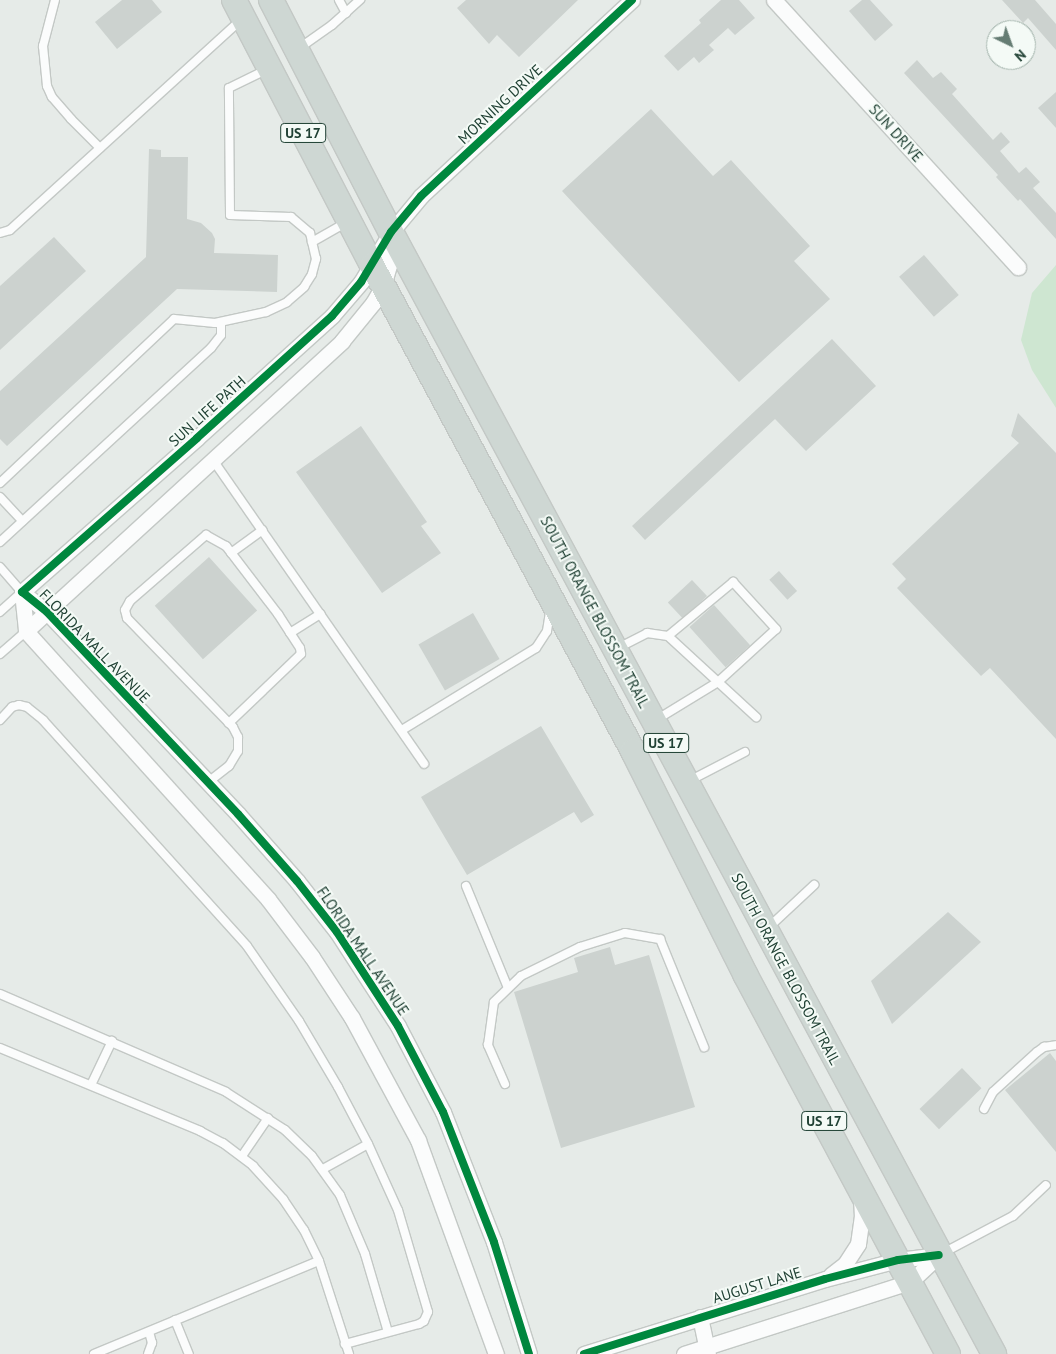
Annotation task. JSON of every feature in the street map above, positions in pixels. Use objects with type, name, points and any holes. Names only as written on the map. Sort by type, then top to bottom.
[{"type":"main road","name":"SOUTH ORANGE BLOSSOM TRAIL","points":[[271,0],[391,232],[994,1354]]},
{"type":"main road","name":"US 17","points":[[239,9],[383,286],[646,777],[745,974],[948,1354]]},
{"type":"street","name":"MORNING DRIVE","points":[[391,232],[421,196],[632,0]]},
{"type":"street","name":"SUN DRIVE","points":[[774,0],[1018,267]]},
{"type":"street","name":"SUN LIFE PATH","points":[[22,592],[332,316],[361,282],[391,232]]},
{"type":"street","points":[[391,232],[389,265],[383,286],[373,303],[342,342],[26,631],[268,899],[312,957],[382,1070],[418,1140],[496,1354]]},
{"type":"street","points":[[197,438],[213,460]]},
{"type":"street","name":"FLORIDA MALL AVENUE","points":[[22,592],[47,612],[238,814],[316,904],[337,932],[398,1026],[443,1112],[494,1242],[529,1354]]},
{"type":"street","name":"FLORIDA MALL AVENUE","points":[[22,592],[26,631]]},
{"type":"street","points":[[825,1279],[845,1264],[858,1244],[862,1217],[861,1190]]},
{"type":"street","points":[[684,1354],[707,1351],[910,1282],[940,1255]]},
{"type":"street","name":"AUGUST LANE","points":[[584,1354],[825,1279],[898,1260],[940,1255]]},
{"type":"street","points":[[700,1317],[707,1351]]},
{"type":"lane","points":[[55,0],[43,46],[47,86],[58,104],[100,148]]},
{"type":"lane","points":[[339,0],[346,13]]},
{"type":"lane","points":[[296,50],[310,42],[360,0]]},
{"type":"lane","points":[[0,233],[10,230],[100,148],[239,9]]},
{"type":"lane","points":[[0,483],[174,319],[221,322],[266,312],[287,302],[304,287],[312,274],[316,259],[310,233],[291,217],[230,215],[229,88],[270,68]]},
{"type":"lane","points":[[312,242],[349,221]]},
{"type":"lane","points":[[0,542],[211,348],[221,335],[221,322]]},
{"type":"lane","points":[[213,460],[424,764]]},
{"type":"lane","points":[[0,497],[22,522]]},
{"type":"lane","points":[[231,553],[263,530]]},
{"type":"lane","points":[[207,783],[229,766],[238,751],[238,737],[229,723],[127,618],[125,610],[130,601],[206,535],[226,546],[290,633],[300,648],[301,654],[229,723]]},
{"type":"lane","points":[[0,567],[22,592],[0,612]]},
{"type":"lane","points":[[654,722],[718,682],[776,629],[733,582],[668,636]]},
{"type":"lane","points":[[402,730],[536,648],[547,632],[552,599]]},
{"type":"lane","points":[[290,633],[321,614]]},
{"type":"lane","points":[[0,654],[26,631]]},
{"type":"lane","points":[[616,650],[647,633],[668,636],[756,718]]},
{"type":"lane","points":[[0,720],[12,708],[20,705],[34,711],[232,928],[273,981],[338,1087],[368,1144],[398,1210],[428,1306],[428,1312],[424,1321],[346,1344]]},
{"type":"lane","points":[[687,782],[745,752]]},
{"type":"lane","points":[[766,930],[814,885]]},
{"type":"lane","points":[[466,886],[508,988]]},
{"type":"lane","points":[[505,1084],[488,1045],[494,1002],[521,976],[580,947],[626,933],[660,938],[704,1047]]},
{"type":"lane","points":[[0,994],[226,1092],[268,1118],[298,1142],[322,1169],[351,1219],[365,1254],[388,1332]]},
{"type":"lane","points":[[91,1085],[112,1041]]},
{"type":"lane","points":[[984,1110],[993,1092],[1037,1052],[1044,1047],[1056,1045]]},
{"type":"lane","points":[[0,1048],[200,1131],[242,1156],[263,1175],[283,1199],[304,1230],[319,1261],[349,1354]]},
{"type":"lane","points":[[242,1156],[268,1118]]},
{"type":"lane","points":[[322,1169],[368,1144]]},
{"type":"lane","points":[[940,1255],[1013,1216],[1046,1185]]},
{"type":"lane","points":[[94,1354],[319,1261]]},
{"type":"lane","points":[[175,1320],[190,1354]]},
{"type":"lane","points":[[148,1354],[152,1344],[149,1332]]},
{"type":"green space","points":[[1056,265],[1056,408],[1032,370],[1021,340],[1032,293]]},
{"type":"building","points":[[122,0],[152,0],[162,12],[117,49],[95,22]]},
{"type":"building","points":[[466,0],[578,0],[519,57],[497,35],[489,44],[457,8]]},
{"type":"building","points":[[721,0],[739,0],[755,18],[735,35],[728,28],[709,45],[714,50],[699,63],[694,57],[678,71],[664,56],[701,23],[699,20]]},
{"type":"building","points":[[862,0],[870,0],[893,25],[875,41],[849,11]]},
{"type":"building","points":[[1002,0],[1035,0],[1056,24],[1056,50],[1036,27],[1036,20],[1030,20],[1028,18],[1020,20]]},
{"type":"building","points":[[917,60],[933,78],[941,72],[957,89],[952,94],[993,140],[1001,132],[1010,142],[1000,151],[1019,173],[1026,167],[1040,182],[1033,188],[1056,213],[1056,239],[1020,199],[1018,201],[996,177],[998,175],[904,73]]},
{"type":"building","points":[[1056,92],[1056,128],[1038,108]]},
{"type":"building","points":[[651,109],[713,176],[731,160],[810,246],[794,261],[830,299],[739,382],[562,191]]},
{"type":"building","points":[[149,149],[161,150],[161,157],[188,157],[187,219],[201,223],[212,233],[215,239],[214,253],[278,255],[277,292],[177,289],[7,446],[0,439],[0,391],[146,257]]},
{"type":"building","points":[[54,237],[86,271],[0,350],[0,286]]},
{"type":"building","points":[[924,255],[959,295],[934,317],[899,277]]},
{"type":"building","points":[[832,339],[876,386],[806,451],[775,419],[645,540],[632,526]]},
{"type":"building","points":[[1018,413],[1056,453],[1056,739],[990,668],[981,676],[897,588],[906,579],[892,564],[1019,443],[1011,436]]},
{"type":"building","points":[[361,426],[427,522],[421,526],[441,553],[382,593],[296,472]]},
{"type":"building","points":[[209,557],[257,611],[203,659],[155,606]]},
{"type":"building","points":[[779,571],[797,591],[787,600],[769,580]]},
{"type":"building","points":[[692,580],[707,596],[683,619],[668,603]]},
{"type":"building","points":[[714,605],[750,645],[726,667],[689,627]]},
{"type":"building","points":[[473,613],[499,659],[445,690],[418,644]]},
{"type":"building","points":[[541,726],[594,815],[581,823],[574,812],[467,875],[421,797]]},
{"type":"building","points":[[948,912],[981,942],[892,1024],[871,981]]},
{"type":"building","points":[[610,947],[615,965],[649,955],[695,1107],[561,1148],[514,992],[578,972],[574,958]]},
{"type":"building","points":[[1050,1053],[1056,1061],[1056,1152],[1005,1090]]},
{"type":"building","points":[[962,1068],[981,1088],[939,1129],[920,1109]]},
{"type":"cycle path","points":[[529,1354],[494,1242],[443,1112],[398,1026],[337,932],[297,881],[238,814],[47,612],[22,592],[332,316],[361,282],[391,232],[421,196],[632,0]]},
{"type":"cycle path","points":[[584,1354],[825,1279],[898,1260],[939,1255]]}]
